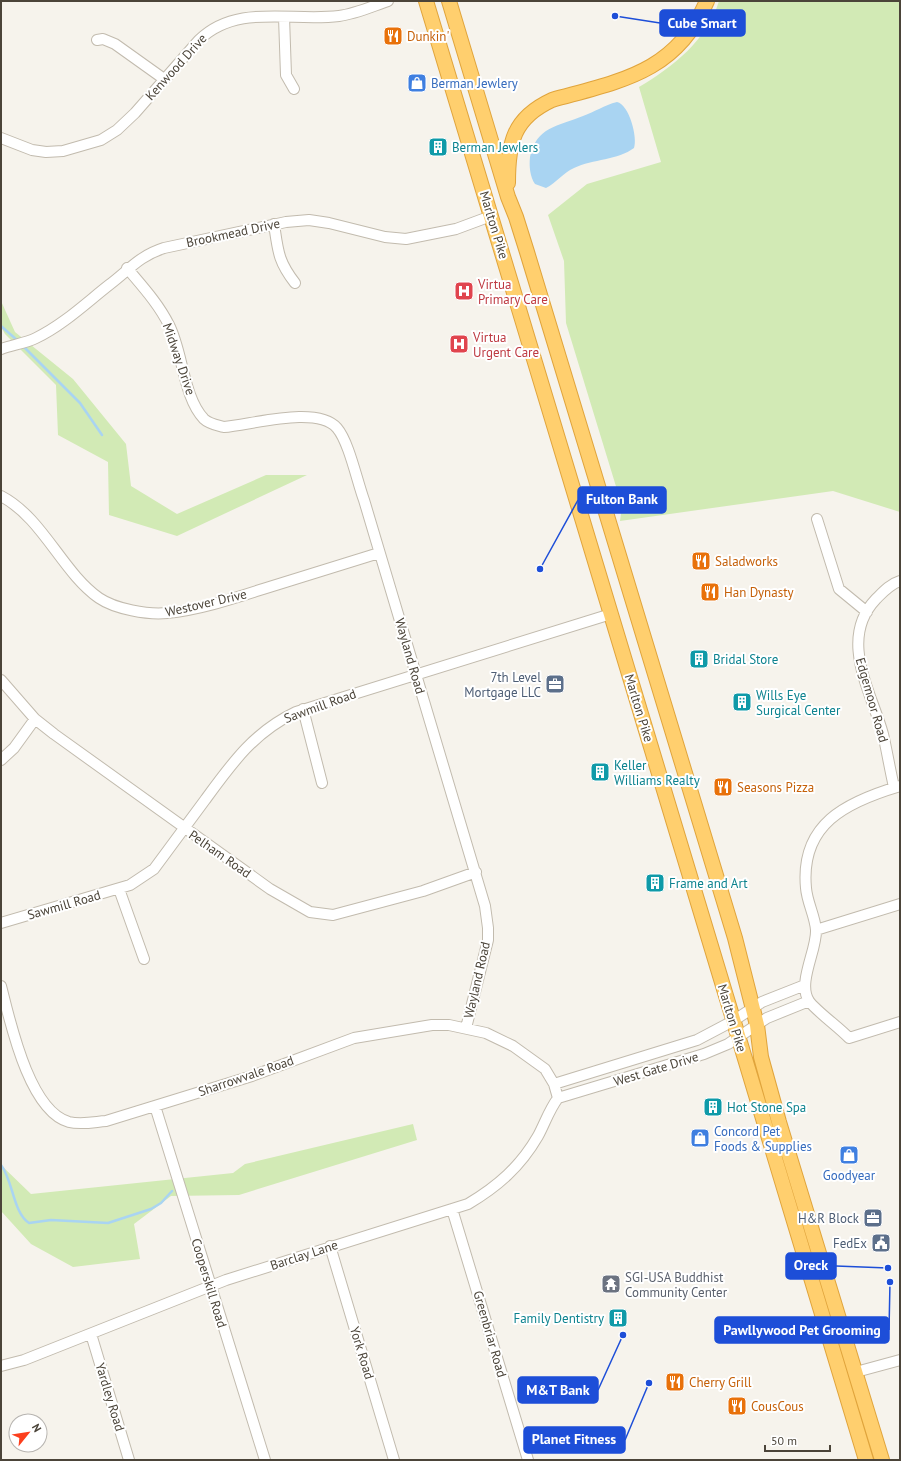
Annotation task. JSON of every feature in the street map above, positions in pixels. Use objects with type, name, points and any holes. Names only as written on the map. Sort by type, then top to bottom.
[{"type":"highway","name":"Marlton Pike","points":[[426,1],[611,614],[748,1031],[866,1460]]},
{"type":"highway","name":"Marlton Pike","points":[[448,1],[508,197],[523,238],[735,938],[743,1015],[748,1031],[761,1057],[779,1122],[882,1460]]},
{"type":"highway","points":[[508,197],[508,165],[511,142],[518,128],[526,118],[542,105],[552,100],[624,80],[650,68],[683,41],[699,18],[707,1]]},
{"type":"street","name":"Kenwood Drive","points":[[1,138],[32,150],[46,152],[63,151],[101,140],[117,130],[135,113],[198,40],[207,32],[221,24],[247,16],[339,16],[388,1]]},
{"type":"street","points":[[284,17],[286,75],[294,89]]},
{"type":"street","points":[[97,40],[103,39],[115,44],[164,79]]},
{"type":"street","name":"Brookmead Drive","points":[[1,349],[36,338],[58,324],[111,284],[127,268],[151,252],[164,248],[274,224],[309,220],[329,222],[385,237],[406,239],[456,229],[491,216]]},
{"type":"street","points":[[274,224],[279,256],[283,268],[295,283]]},
{"type":"street","name":"Midway Drive","points":[[127,268],[160,308],[170,327],[181,359],[189,390],[199,412]]},
{"type":"street","name":"Wayland Road","points":[[199,412],[208,422],[224,427],[302,417],[318,418],[329,422],[337,428],[344,441],[476,872],[485,906],[488,940],[466,1028]]},
{"type":"street","name":"Westover Drive","points":[[1,496],[18,508],[88,588],[100,599],[144,613],[165,614],[226,600],[379,553]]},
{"type":"street","points":[[817,518],[839,590],[867,612]]},
{"type":"street","name":"Edgemoor Road","points":[[897,787],[883,733],[867,690],[858,657],[859,637],[871,604],[884,590],[900,581]]},
{"type":"street","name":"Sawmill Road","points":[[1,923],[118,889],[144,877],[154,869],[235,760],[252,742],[280,719],[303,709],[611,614]]},
{"type":"street","name":"Pelham Road","points":[[1,680],[35,719],[184,829],[270,889],[304,909],[321,915],[333,915],[423,891],[476,872]]},
{"type":"street","points":[[303,709],[322,783]]},
{"type":"street","points":[[1,760],[14,748],[35,719]]},
{"type":"street","points":[[897,787],[877,792],[844,809],[829,819],[816,834],[809,849],[805,867],[806,890],[816,930],[807,993],[850,1038],[900,1022]]},
{"type":"street","points":[[118,889],[144,959]]},
{"type":"street","points":[[816,930],[900,904]]},
{"type":"street","name":"Sharrowvale Road","points":[[1,986],[16,1045],[29,1076],[48,1107],[59,1118],[68,1122],[80,1123],[106,1121],[252,1076],[354,1038],[432,1025],[466,1028],[486,1033],[526,1054],[545,1069],[556,1091]]},
{"type":"street","name":"West Gate Drive","points":[[556,1091],[697,1040],[743,1015],[762,1002],[807,993]]},
{"type":"street","name":"West Gate Drive","points":[[556,1091],[704,1054],[728,1044],[807,993]]},
{"type":"street","name":"Barclay Lane","points":[[1,1366],[24,1360],[210,1286],[330,1246],[468,1204],[493,1190],[512,1173],[538,1136],[556,1091]]},
{"type":"street","name":"Cooperskill Road","points":[[155,1106],[265,1460]]},
{"type":"street","name":"Greenbriar Road","points":[[452,1209],[528,1460]]},
{"type":"street","name":"York Road","points":[[330,1246],[394,1460]]},
{"type":"street","name":"Yardley Road","points":[[91,1334],[129,1460]]},
{"type":"street","points":[[856,1372],[900,1360]]},
{"type":"green space","points":[[719,1],[900,1],[900,512],[833,491],[620,521],[622,506],[566,323],[564,261],[548,215],[587,184],[661,162],[639,87],[664,71],[687,51],[706,28],[714,15]]},
{"type":"green space","points":[[1,301],[15,332],[73,379],[126,444],[131,486],[177,514],[266,475],[307,475],[177,536],[109,515],[108,462],[58,435],[56,385],[5,334],[1,327]]},
{"type":"green space","points":[[413,1124],[417,1140],[239,1195],[171,1196],[134,1224],[140,1259],[73,1267],[31,1244],[1,1211],[1,1165],[31,1194],[233,1173],[245,1164]]},
{"type":"water","points":[[617,102],[625,109],[632,122],[635,137],[634,148],[621,155],[574,168],[546,188],[535,184],[530,171],[530,157],[537,139],[543,133],[557,125]]},
{"type":"waterway","points":[[1,326],[18,341]]},
{"type":"waterway","points":[[23,346],[80,403],[102,435]]},
{"type":"waterway","points":[[1,1165],[5,1171],[16,1204],[24,1218],[29,1223],[51,1220],[108,1223],[151,1209],[161,1203],[172,1191]]},
{"type":"place","name":"Cube Smart","points":[[615,16]]},
{"type":"place","name":"Dunkin'","points":[[393,36]]},
{"type":"place","name":"Berman Jewlery","points":[[417,83]]},
{"type":"place","name":"Berman Jewlers","points":[[438,147]]},
{"type":"place","name":"Virtua Primary Care","points":[[464,291]]},
{"type":"place","name":"Virtua Urgent Care","points":[[459,344]]},
{"type":"place","name":"Saladworks","points":[[701,561]]},
{"type":"place","name":"Fulton Bank","points":[[540,569]]},
{"type":"place","name":"Han Dynasty","points":[[710,592]]},
{"type":"place","name":"Bridal Store","points":[[699,659]]},
{"type":"place","name":"7th Level Mortgage LLC","points":[[555,684]]},
{"type":"place","name":"Wills Eye Surgical Center","points":[[742,702]]},
{"type":"place","name":"Keller Williams Realty","points":[[600,772]]},
{"type":"place","name":"Seasons Pizza","points":[[723,787]]},
{"type":"place","name":"Frame and Art","points":[[655,883]]},
{"type":"place","name":"Hot Stone Spa","points":[[713,1107]]},
{"type":"place","name":"Concord Pet Foods & Supplies","points":[[700,1138]]},
{"type":"place","name":"Goodyear","points":[[849,1155]]},
{"type":"place","name":"H&R Block","points":[[873,1218]]},
{"type":"place","name":"FedEx","points":[[881,1243]]},
{"type":"place","name":"Oreck","points":[[888,1268]]},
{"type":"place","name":"Pawllywood Pet Grooming","points":[[890,1282]]},
{"type":"place","name":"SGI-USA Buddhist Community Center","points":[[611,1284]]},
{"type":"place","name":"Family Dentistry","points":[[618,1318]]},
{"type":"place","name":"M&T Bank","points":[[623,1335]]},
{"type":"place","name":"Cherry Grill","points":[[675,1382]]},
{"type":"place","name":"Planet Fitness","points":[[649,1383]]},
{"type":"place","name":"CousCous","points":[[737,1406]]}]
